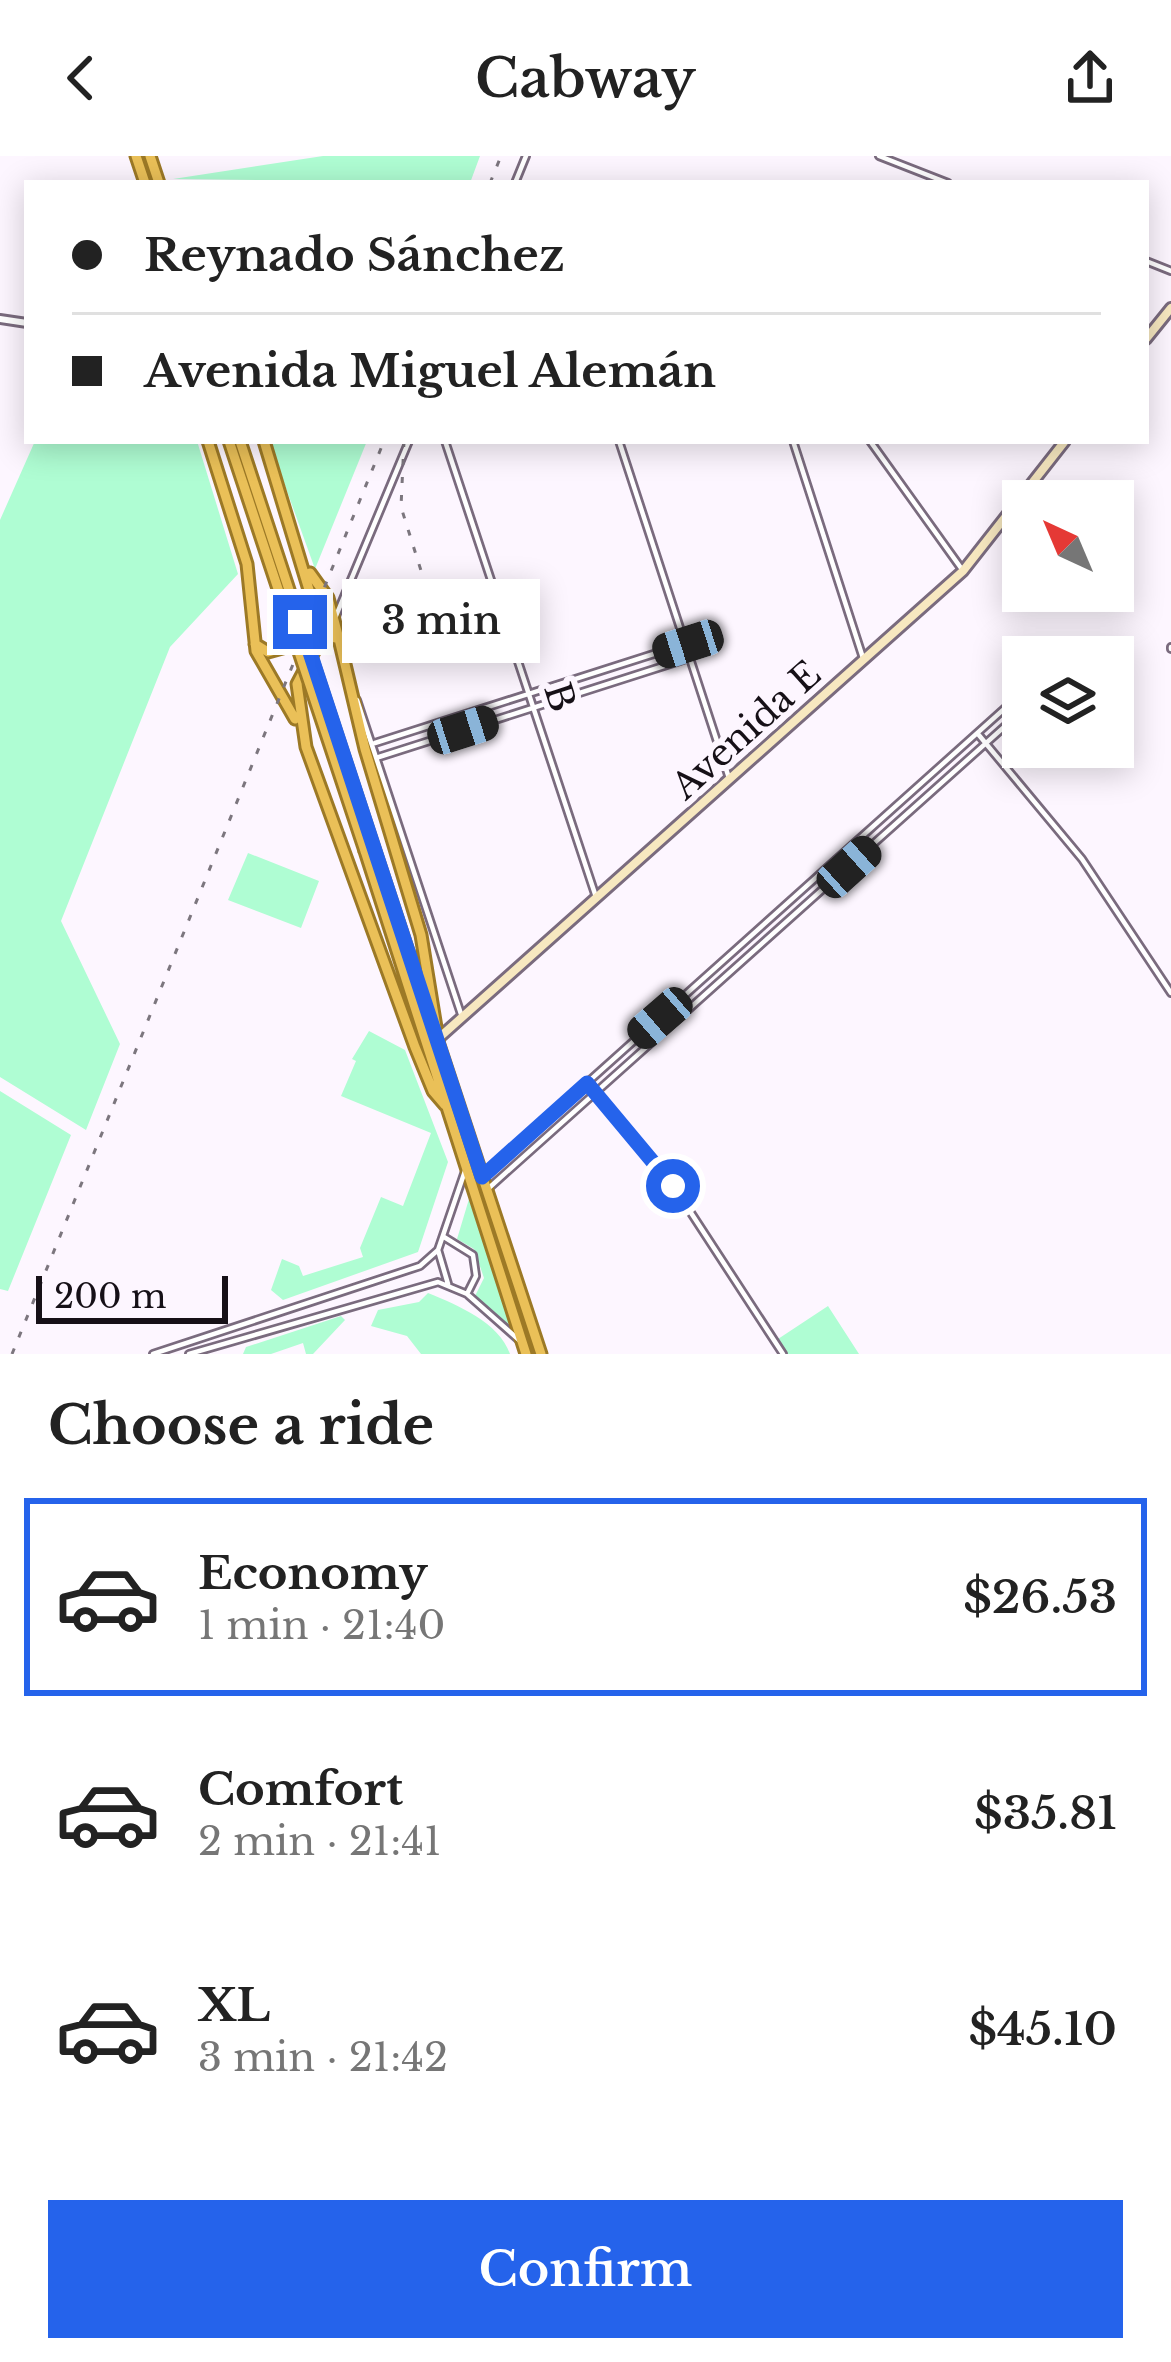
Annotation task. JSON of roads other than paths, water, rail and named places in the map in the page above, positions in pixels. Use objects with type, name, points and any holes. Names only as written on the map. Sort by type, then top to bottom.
[{"type":"highway","points":[[209,444],[247,564],[254,644],[290,706],[415,1047],[433,1091],[445,1105]]},
{"type":"highway","points":[[230,444],[541,1354]]},
{"type":"highway","points":[[241,444],[370,850],[465,1171],[525,1350]]},
{"type":"highway","points":[[254,644],[274,652],[291,642],[309,601],[306,568],[265,444]]},
{"type":"highway","points":[[306,568],[328,598],[335,621],[333,637],[413,903],[441,1036],[440,1052]]},
{"type":"highway","points":[[306,747],[297,684],[314,643],[333,637]]},
{"type":"main road","points":[[1149,335],[1171,308]]},
{"type":"main road","name":"Avenida E","points":[[441,1036],[597,902],[963,571],[1063,444]]},
{"type":"street","points":[[879,156],[940,180]]},
{"type":"street","points":[[335,621],[408,444]]},
{"type":"street","name":"B","points":[[447,444],[597,902]]},
{"type":"street","points":[[620,444],[730,782]]},
{"type":"street","points":[[794,444],[864,659]]},
{"type":"street","points":[[873,444],[963,571]]},
{"type":"street","points":[[328,598],[347,592]]},
{"type":"street","points":[[374,743],[688,644]]},
{"type":"street","points":[[379,757],[692,657]]},
{"type":"street","points":[[618,666],[623,679]]},
{"type":"street","points":[[352,691],[379,757],[463,1019]]},
{"type":"street","points":[[482,1177],[1002,712]]},
{"type":"street","points":[[486,1191],[1002,729]]},
{"type":"street","points":[[978,734],[1082,859],[1171,993]]},
{"type":"street","points":[[587,1083],[667,1176],[783,1354]]},
{"type":"street","points":[[153,1354],[420,1266],[438,1250],[465,1171]]},
{"type":"street","points":[[444,1237],[472,1255],[476,1276],[467,1294]]},
{"type":"street","points":[[438,1250],[448,1284]]},
{"type":"street","points":[[373,1282],[378,1298]]},
{"type":"street","points":[[189,1354],[426,1283],[448,1284],[467,1294],[525,1350]]},
{"type":"street","points":[[339,1293],[342,1308]]},
{"type":"railway","points":[[491,180],[501,156]]},
{"type":"railway","points":[[12,1354],[383,444]]},
{"type":"railway","points":[[404,444],[401,507],[451,666]]}]
